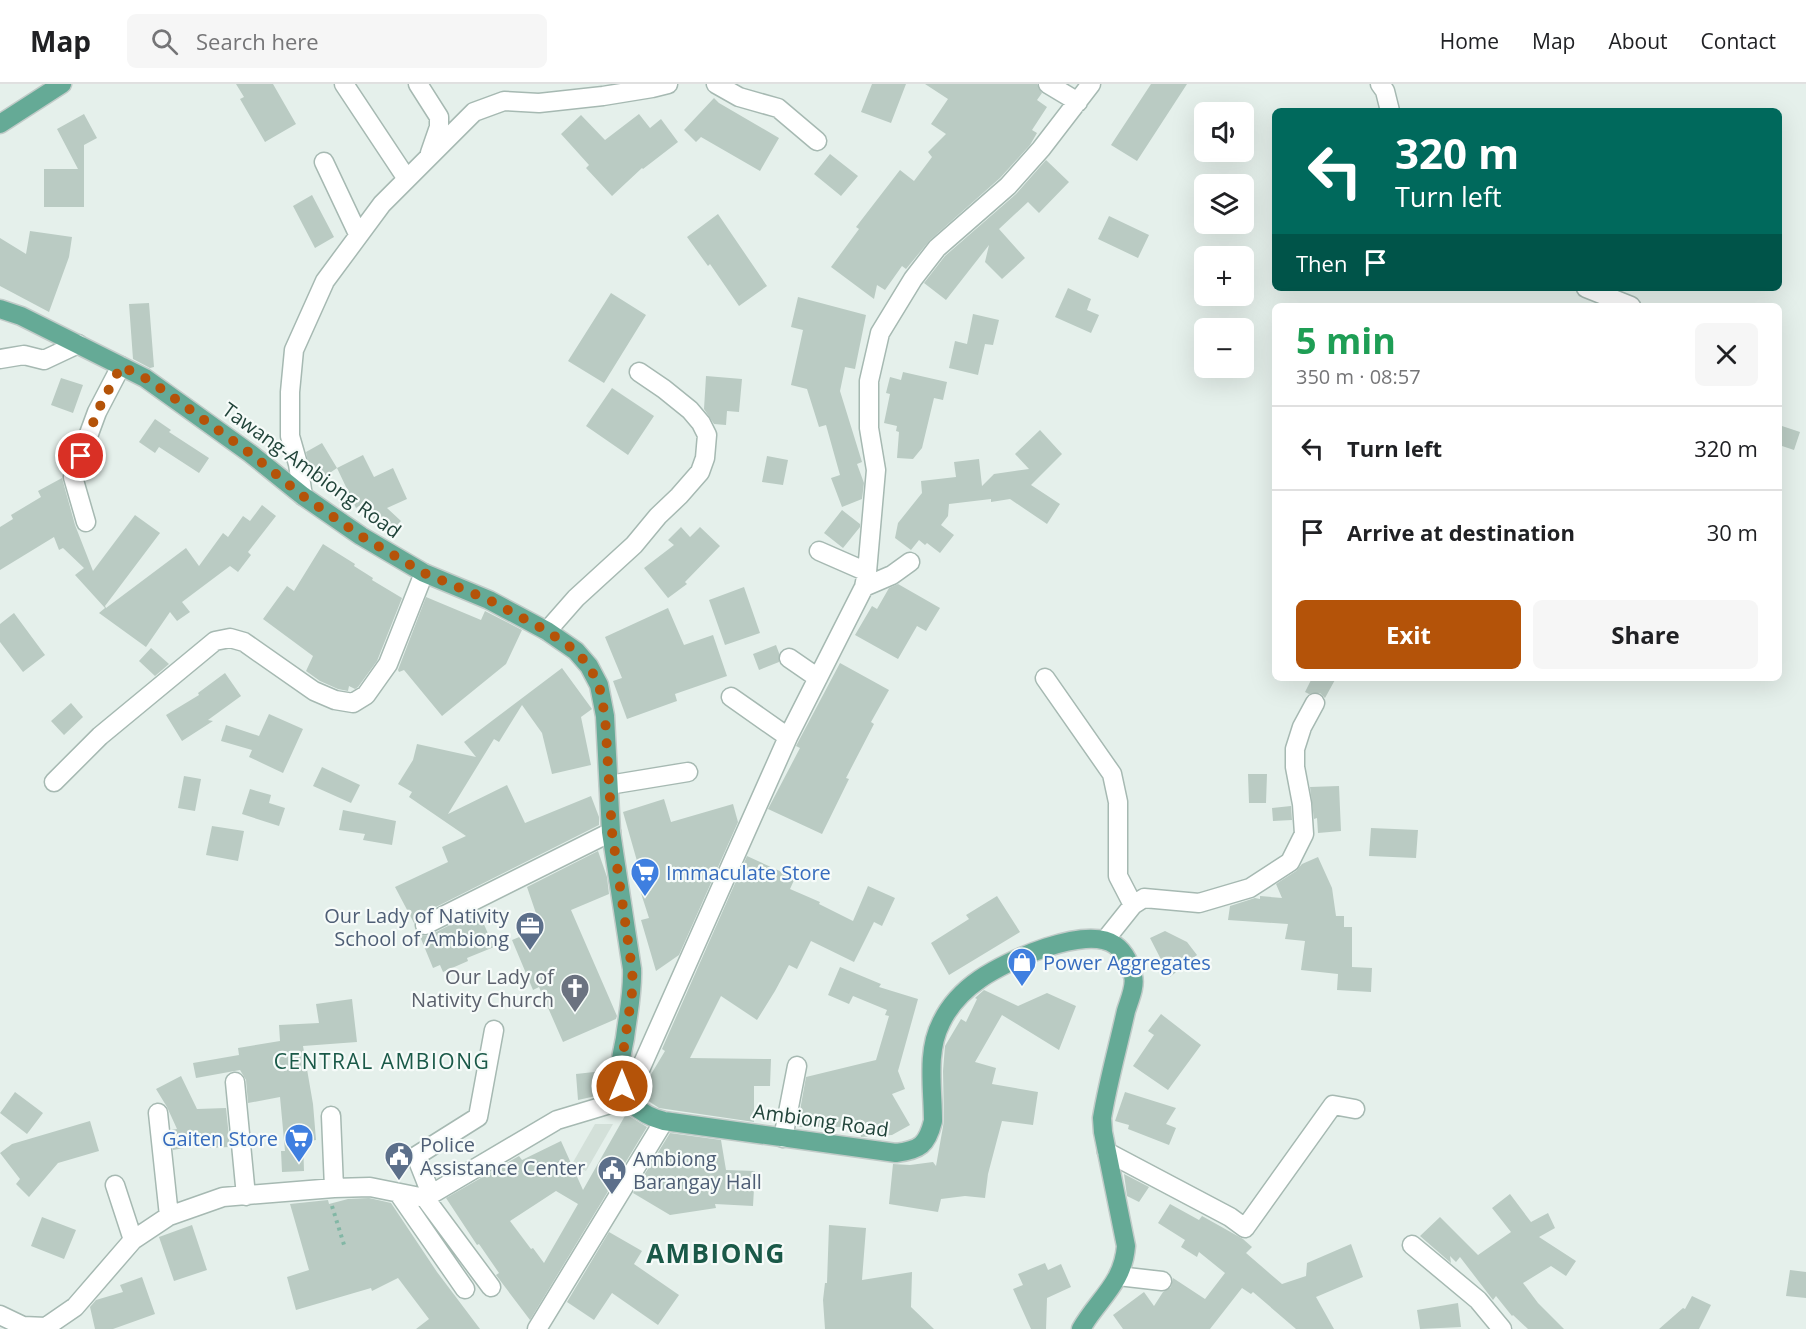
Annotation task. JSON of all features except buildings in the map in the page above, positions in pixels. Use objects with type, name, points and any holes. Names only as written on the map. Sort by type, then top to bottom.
[{"type":"main road","points":[[0,124],[62,84]]},
{"type":"main road","name":"Tawang-Ambiong Road","points":[[0,309],[21,316],[145,378],[251,454],[303,496],[361,536],[424,573],[489,600],[547,631],[576,651],[589,666],[599,685],[605,716],[612,832],[632,969],[633,986],[620,1074],[627,1099]]},
{"type":"main road","name":"Ambiong Road","points":[[627,1099],[649,1117],[664,1121],[896,1153],[912,1151],[922,1146],[930,1134],[933,1121],[933,1042],[941,1021],[957,999],[981,979],[1024,956],[1067,940],[1087,938],[1105,940]]},
{"type":"main road","points":[[1081,1329],[1112,1289],[1125,1260],[1126,1246],[1102,1118],[1134,979],[1122,951],[1115,944],[1105,940]]},
{"type":"street","points":[[344,84],[407,180]]},
{"type":"street","points":[[418,84],[439,117],[439,127],[429,158]]},
{"type":"street","points":[[303,496],[298,464],[290,436],[290,392],[294,350],[325,281],[382,204],[474,112],[504,101],[549,102],[668,84]]},
{"type":"street","points":[[716,84],[739,97],[778,108],[817,141]]},
{"type":"street","points":[[0,1316],[23,1326],[46,1328],[75,1306],[133,1240],[169,1216],[223,1197],[370,1187],[399,1194],[428,1196],[558,1120],[627,1099],[788,737],[866,580],[876,470],[869,428],[869,381],[880,333],[914,279],[937,248],[1008,186],[1041,149],[1091,84]]},
{"type":"street","points":[[1380,84],[1385,91],[1389,108]]},
{"type":"street","points":[[1056,86],[1078,102]]},
{"type":"street","points":[[324,162],[358,234]]},
{"type":"street","points":[[1594,291],[1624,303]]},
{"type":"street","points":[[0,359],[24,355],[45,360],[78,344]]},
{"type":"street","points":[[86,522],[73,477],[97,412],[121,366]]},
{"type":"street","points":[[547,631],[576,598],[634,545],[700,472],[705,458],[707,435],[701,423],[672,396],[639,372]]},
{"type":"street","points":[[819,551],[866,580],[892,575],[910,562]]},
{"type":"street","points":[[54,782],[100,736],[215,641],[230,638],[244,642],[314,691],[335,700],[353,703],[366,695],[388,664],[424,573]]},
{"type":"street","points":[[789,658],[818,678]]},
{"type":"street","points":[[1045,678],[1112,774],[1118,802],[1118,876],[1133,905]]},
{"type":"street","points":[[731,697],[788,737]]},
{"type":"street","points":[[1105,940],[1133,905],[1144,898],[1199,903],[1250,888],[1290,862],[1304,834],[1302,804],[1295,767],[1295,749],[1302,727],[1315,703]]},
{"type":"street","points":[[609,785],[688,772]]},
{"type":"street","points":[[425,925],[612,832]]},
{"type":"street","points":[[491,1287],[428,1196],[416,1156],[478,1118],[494,1030]]},
{"type":"street","points":[[783,1138],[797,1066]]},
{"type":"street","points":[[235,1082],[246,1196]]},
{"type":"street","points":[[1107,1152],[1230,1217],[1245,1228],[1333,1105],[1355,1109]]},
{"type":"street","points":[[158,1113],[169,1216]]},
{"type":"street","points":[[330,1188],[331,1116]]},
{"type":"street","points":[[537,1329],[664,1121]]},
{"type":"street","points":[[115,1185],[133,1240]]},
{"type":"street","points":[[399,1194],[465,1289]]},
{"type":"street","points":[[1412,1245],[1478,1300],[1502,1329]]},
{"type":"street","points":[[1118,1276],[1162,1281]]},
{"type":"path","points":[[330,1188],[345,1248]]},
{"type":"shaded area","points":[[595,1124],[613,1124],[586,1171],[572,1164]]},
{"type":"place","name":"Immaculate Store","points":[[645,898]]},
{"type":"place","name":"Our Lady of Nativity School of Ambiong","points":[[530,952]]},
{"type":"place","name":"Power Aggregates","points":[[1022,988]]},
{"type":"place","name":"Our Lady of Nativity Church","points":[[575,1014]]},
{"type":"place","name":"Gaiten Store","points":[[299,1164]]},
{"type":"place","name":"Police Assistance Center","points":[[399,1182]]},
{"type":"place","name":"Ambiong Barangay Hall","points":[[612,1196]]},
{"type":"district","name":"CENTRAL AMBIONG","points":[[382,1061]]},
{"type":"district","name":"AMBIONG","points":[[716,1253]]},
{"type":"route","points":[[81,456],[97,412],[121,366],[163,390],[251,454],[303,496],[361,536],[424,573],[489,600],[547,631],[576,651],[589,666],[599,685],[605,716],[612,832],[632,969],[633,986],[620,1074],[622,1086]]}]
